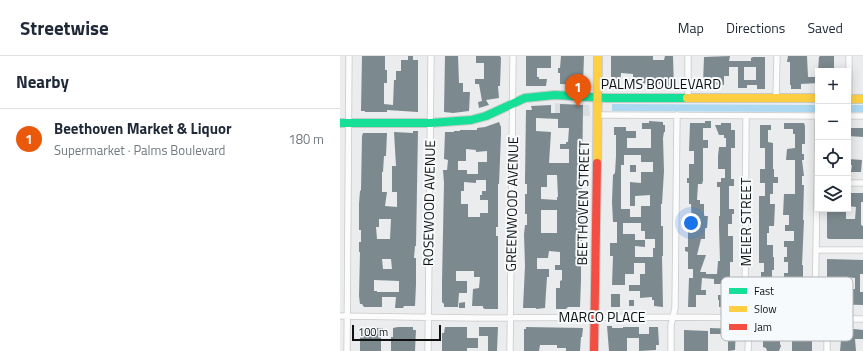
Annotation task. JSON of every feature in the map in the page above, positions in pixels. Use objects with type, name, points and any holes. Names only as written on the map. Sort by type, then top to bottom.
[{"type":"street","points":[[347,351],[344,123],[349,56]]},
{"type":"street","name":"ROSEWOOD AVENUE","points":[[428,351],[431,56]]},
{"type":"street","name":"GREENWOOD AVENUE","points":[[510,351],[513,56]]},
{"type":"street","name":"BEETHOVEN STREET","points":[[594,351],[598,56]]},
{"type":"street","points":[[688,56],[688,98]]},
{"type":"street","points":[[776,98],[777,56]]},
{"type":"street","points":[[849,56],[849,68]]},
{"type":"street","name":"PALMS BOULEVARD","points":[[344,123],[430,123],[471,120],[486,116],[525,98],[554,95],[597,97],[815,98]]},
{"type":"street","points":[[851,99],[863,99]]},
{"type":"street","points":[[598,114],[815,116]]},
{"type":"street","points":[[671,351],[671,325],[675,308],[677,115]]},
{"type":"street","name":"MEIER STREET","points":[[745,277],[746,116]]},
{"type":"street","points":[[851,116],[863,116]]},
{"type":"street","points":[[818,140],[818,176]]},
{"type":"street","points":[[851,183],[863,183]]},
{"type":"street","points":[[816,277],[817,212]]},
{"type":"street","points":[[816,250],[863,250]]},
{"type":"street","name":"MARCO PLACE","points":[[340,316],[511,318],[721,318]]},
{"type":"shaded area","points":[[555,103],[589,105],[590,116],[555,117]]},
{"type":"shaded area","points":[[612,104],[815,105],[815,112],[612,111]]},
{"type":"shaded area","points":[[851,105],[863,105],[863,112],[851,112]]},
{"type":"building","points":[[362,56],[385,56],[387,83],[384,83],[384,104],[393,105],[394,80],[396,80],[396,71],[401,71],[401,60],[408,60],[408,56],[413,56],[413,60],[418,60],[418,112],[387,110],[387,112],[361,111]]},
{"type":"building","points":[[445,56],[458,56],[459,83],[463,83],[463,92],[470,92],[469,111],[453,113],[444,112]]},
{"type":"building","points":[[476,56],[500,56],[501,58],[500,86],[498,86],[499,98],[486,100],[489,105],[479,108],[478,102],[482,101],[479,84],[475,84],[475,79],[484,79],[484,63],[476,63]]},
{"type":"building","points":[[526,56],[551,56],[551,68],[537,68],[537,77],[539,77],[539,79],[547,79],[546,86],[526,86]]},
{"type":"building","points":[[561,56],[584,56],[583,85],[560,84],[560,73],[558,73],[558,68],[560,68]]},
{"type":"building","points":[[611,56],[653,56],[653,60],[664,60],[665,56],[673,56],[674,89],[660,88],[660,84],[633,83],[633,74],[621,73],[620,88],[611,88]]},
{"type":"building","points":[[730,56],[729,61],[751,61],[751,58],[753,57],[765,57],[765,89],[757,89],[757,85],[747,85],[747,88],[738,88],[738,67],[729,67],[729,76],[724,76],[724,85],[712,85],[712,88],[704,88],[704,57]],"holes":[[[744,67],[756,67],[756,80],[744,80]]]},
{"type":"building","points":[[788,56],[807,56],[808,77],[815,77],[815,83],[801,84],[801,89],[791,89],[790,62],[787,62]]},
{"type":"building","points":[[834,56],[834,68],[818,68],[819,57]]},
{"type":"building","points":[[560,104],[583,105],[582,189],[580,189],[579,192],[579,202],[581,202],[582,235],[582,250],[579,252],[579,265],[581,265],[580,307],[556,309],[556,288],[560,288],[562,270],[555,270],[555,265],[560,265],[560,252],[549,251],[548,258],[537,258],[537,269],[549,269],[545,308],[523,308],[525,266],[524,234],[525,225],[527,225],[527,214],[525,214],[525,194],[527,194],[527,184],[525,184],[526,110],[532,110],[531,106],[551,105],[551,113],[560,113]],"holes":[[[536,118],[558,119],[558,128],[569,128],[568,142],[566,142],[566,144],[560,144],[560,149],[569,149],[569,163],[549,163],[551,132],[536,131]],[[547,175],[557,175],[557,200],[541,199],[541,187],[547,187]],[[541,210],[557,210],[557,233],[541,233]]]},
{"type":"building","points":[[649,121],[663,122],[663,125],[665,125],[663,138],[664,171],[661,204],[661,226],[663,226],[663,307],[654,306],[654,300],[652,300],[652,297],[640,298],[640,291],[629,291],[629,285],[640,285],[640,274],[645,274],[645,263],[634,263],[634,274],[625,274],[625,285],[612,285],[613,256],[610,256],[610,243],[617,243],[617,222],[613,222],[612,202],[613,175],[615,173],[616,156],[616,135],[614,135],[614,127],[626,127],[626,131],[636,131],[636,138],[627,138],[627,148],[651,148],[651,129],[642,129],[642,123],[649,123]],"holes":[[[624,155],[641,155],[641,162],[653,162],[653,172],[641,172],[641,183],[630,182],[630,206],[635,206],[635,196],[650,195],[650,206],[641,206],[641,217],[630,217],[630,209],[621,209],[621,165],[624,165]],[[623,223],[641,223],[641,231],[645,231],[645,239],[655,239],[653,257],[635,257],[635,246],[645,247],[645,240],[635,240],[635,234],[623,234]]]},
{"type":"building","points":[[705,121],[711,121],[711,128],[703,128],[703,140],[708,140],[708,148],[703,148],[703,181],[702,184],[698,184],[697,200],[700,200],[700,204],[704,204],[704,216],[708,216],[707,228],[705,228],[705,239],[701,239],[697,255],[706,255],[700,272],[706,272],[706,274],[717,274],[718,261],[720,261],[720,187],[717,187],[717,182],[721,182],[721,178],[725,178],[725,169],[718,169],[718,156],[719,147],[726,147],[726,138],[724,138],[724,135],[719,135],[715,125],[721,125],[721,123],[731,123],[731,130],[735,130],[735,148],[731,148],[731,179],[734,179],[734,186],[729,186],[729,209],[734,209],[734,214],[732,214],[732,224],[728,224],[728,236],[733,236],[733,262],[730,262],[730,277],[721,277],[721,284],[714,284],[714,279],[702,278],[701,290],[706,290],[706,295],[696,295],[696,307],[688,307],[689,278],[693,278],[693,269],[688,269],[688,252],[685,251],[685,247],[688,247],[688,224],[692,225],[691,204],[689,204],[689,183],[687,183],[687,178],[689,178],[689,164],[694,164],[694,151],[689,151],[690,123],[705,123]]},
{"type":"building","points":[[499,122],[501,127],[498,184],[498,227],[496,227],[496,236],[498,236],[498,309],[485,309],[483,306],[472,306],[473,289],[479,288],[480,277],[474,277],[474,271],[456,271],[456,281],[467,281],[467,293],[459,293],[458,307],[444,307],[442,302],[443,170],[447,170],[448,160],[444,159],[445,132],[477,130],[477,128]],"holes":[[[466,149],[476,150],[476,152],[487,151],[487,162],[478,162],[478,174],[467,174],[467,170],[458,170],[458,161],[466,161]],[[476,180],[486,180],[486,191],[482,191],[480,200],[488,200],[488,213],[480,213],[480,217],[468,217],[468,204],[461,204],[461,191],[464,191],[464,182],[476,183]]]},
{"type":"building","points":[[784,123],[804,123],[805,126],[805,144],[802,144],[802,154],[804,154],[804,160],[802,160],[804,176],[802,176],[802,185],[804,185],[803,277],[784,277],[784,273],[788,273],[788,262],[784,262],[784,257],[787,257],[787,247],[784,247],[784,241],[794,241],[794,231],[785,231],[785,225],[789,225],[789,215],[783,215],[784,194],[795,194],[795,160],[786,160],[787,149],[795,148],[795,134],[793,134],[793,129],[784,129]]},
{"type":"building","points":[[760,125],[771,125],[771,130],[768,130],[768,142],[773,143],[774,177],[778,177],[778,183],[773,183],[773,194],[770,194],[770,204],[775,204],[774,226],[769,226],[769,233],[767,233],[767,245],[773,245],[774,270],[772,270],[772,277],[761,277],[761,272],[764,272],[764,263],[759,263],[759,196],[765,196],[765,183],[760,183],[760,169],[765,169],[765,148],[760,148]]},
{"type":"building","points":[[851,128],[863,128],[863,137],[851,136]]},
{"type":"building","points":[[413,131],[418,131],[416,246],[414,258],[416,258],[415,306],[395,308],[396,297],[382,297],[382,307],[364,307],[360,304],[359,296],[359,242],[361,242],[361,230],[359,230],[359,204],[361,190],[362,136],[363,133],[387,133],[386,156],[384,156],[382,172],[382,192],[387,192],[385,206],[397,207],[397,192],[392,192],[392,166],[396,166],[394,132],[413,133]],"holes":[[[379,219],[391,219],[390,239],[377,239],[376,227],[379,227]],[[382,259],[391,259],[392,269],[383,269]],[[374,280],[399,281],[399,292],[374,291]]]},
{"type":"building","points":[[851,159],[862,160],[861,172],[851,172]]},
{"type":"building","points":[[630,165],[636,165],[636,172],[630,172]]},
{"type":"building","points":[[851,193],[863,193],[863,202],[861,202],[861,225],[863,226],[863,239],[827,238],[827,212],[846,212],[846,219],[855,219],[856,207],[851,206]]},
{"type":"building","points":[[827,259],[863,260],[863,274],[860,274],[860,292],[863,292],[863,305],[853,305],[855,278],[827,277]]},
{"type":"building","points":[[611,294],[620,294],[620,307],[611,307]]},
{"type":"building","points":[[718,295],[721,295],[721,307],[719,307]]},
{"type":"building","points":[[629,300],[634,300],[634,306],[629,306]]},
{"type":"building","points":[[465,302],[465,308],[459,308],[459,303]]},
{"type":"building","points":[[607,326],[612,326],[612,328],[639,327],[639,334],[649,334],[649,327],[658,327],[659,345],[656,345],[656,350],[639,351],[639,338],[627,338],[627,351],[609,351]]},
{"type":"building","points":[[413,327],[413,330],[416,330],[415,351],[391,351],[391,337],[393,337],[393,328]]},
{"type":"building","points":[[445,327],[467,327],[467,338],[478,338],[478,348],[467,348],[467,351],[442,351],[442,333],[444,333]]},
{"type":"building","points":[[479,327],[498,327],[497,351],[488,351],[488,336],[479,336]]},
{"type":"building","points":[[526,327],[583,328],[580,351],[566,351],[566,348],[557,348],[557,345],[540,345],[539,351],[524,351],[524,329],[526,329]]},
{"type":"building","points":[[361,328],[383,328],[383,333],[381,333],[381,351],[360,351]]},
{"type":"building","points":[[710,328],[721,328],[721,334],[710,334]]},
{"type":"building","points":[[853,329],[863,330],[863,339],[855,339],[856,351],[840,351],[841,341],[853,341]]},
{"type":"building","points":[[684,330],[708,331],[708,351],[684,351]]},
{"type":"building","points":[[728,341],[735,341],[735,350],[728,351]]},
{"type":"building","points":[[763,341],[780,341],[781,346],[779,351],[767,351],[766,348],[763,347]]},
{"type":"building","points":[[792,341],[812,341],[812,351],[792,351]]},
{"type":"traffic: fast","points":[[340,123],[430,123],[471,120],[486,116],[525,98],[555,95],[606,98],[687,98]]},
{"type":"traffic: slow","points":[[597,163],[598,56]]},
{"type":"traffic: slow","points":[[687,98],[815,98]]},
{"type":"traffic: slow","points":[[851,99],[863,99]]},
{"type":"traffic: jam","points":[[594,351],[597,163]]},
{"type":"place","name":"Beethoven Market & Liquor","points":[[578,107]]}]
